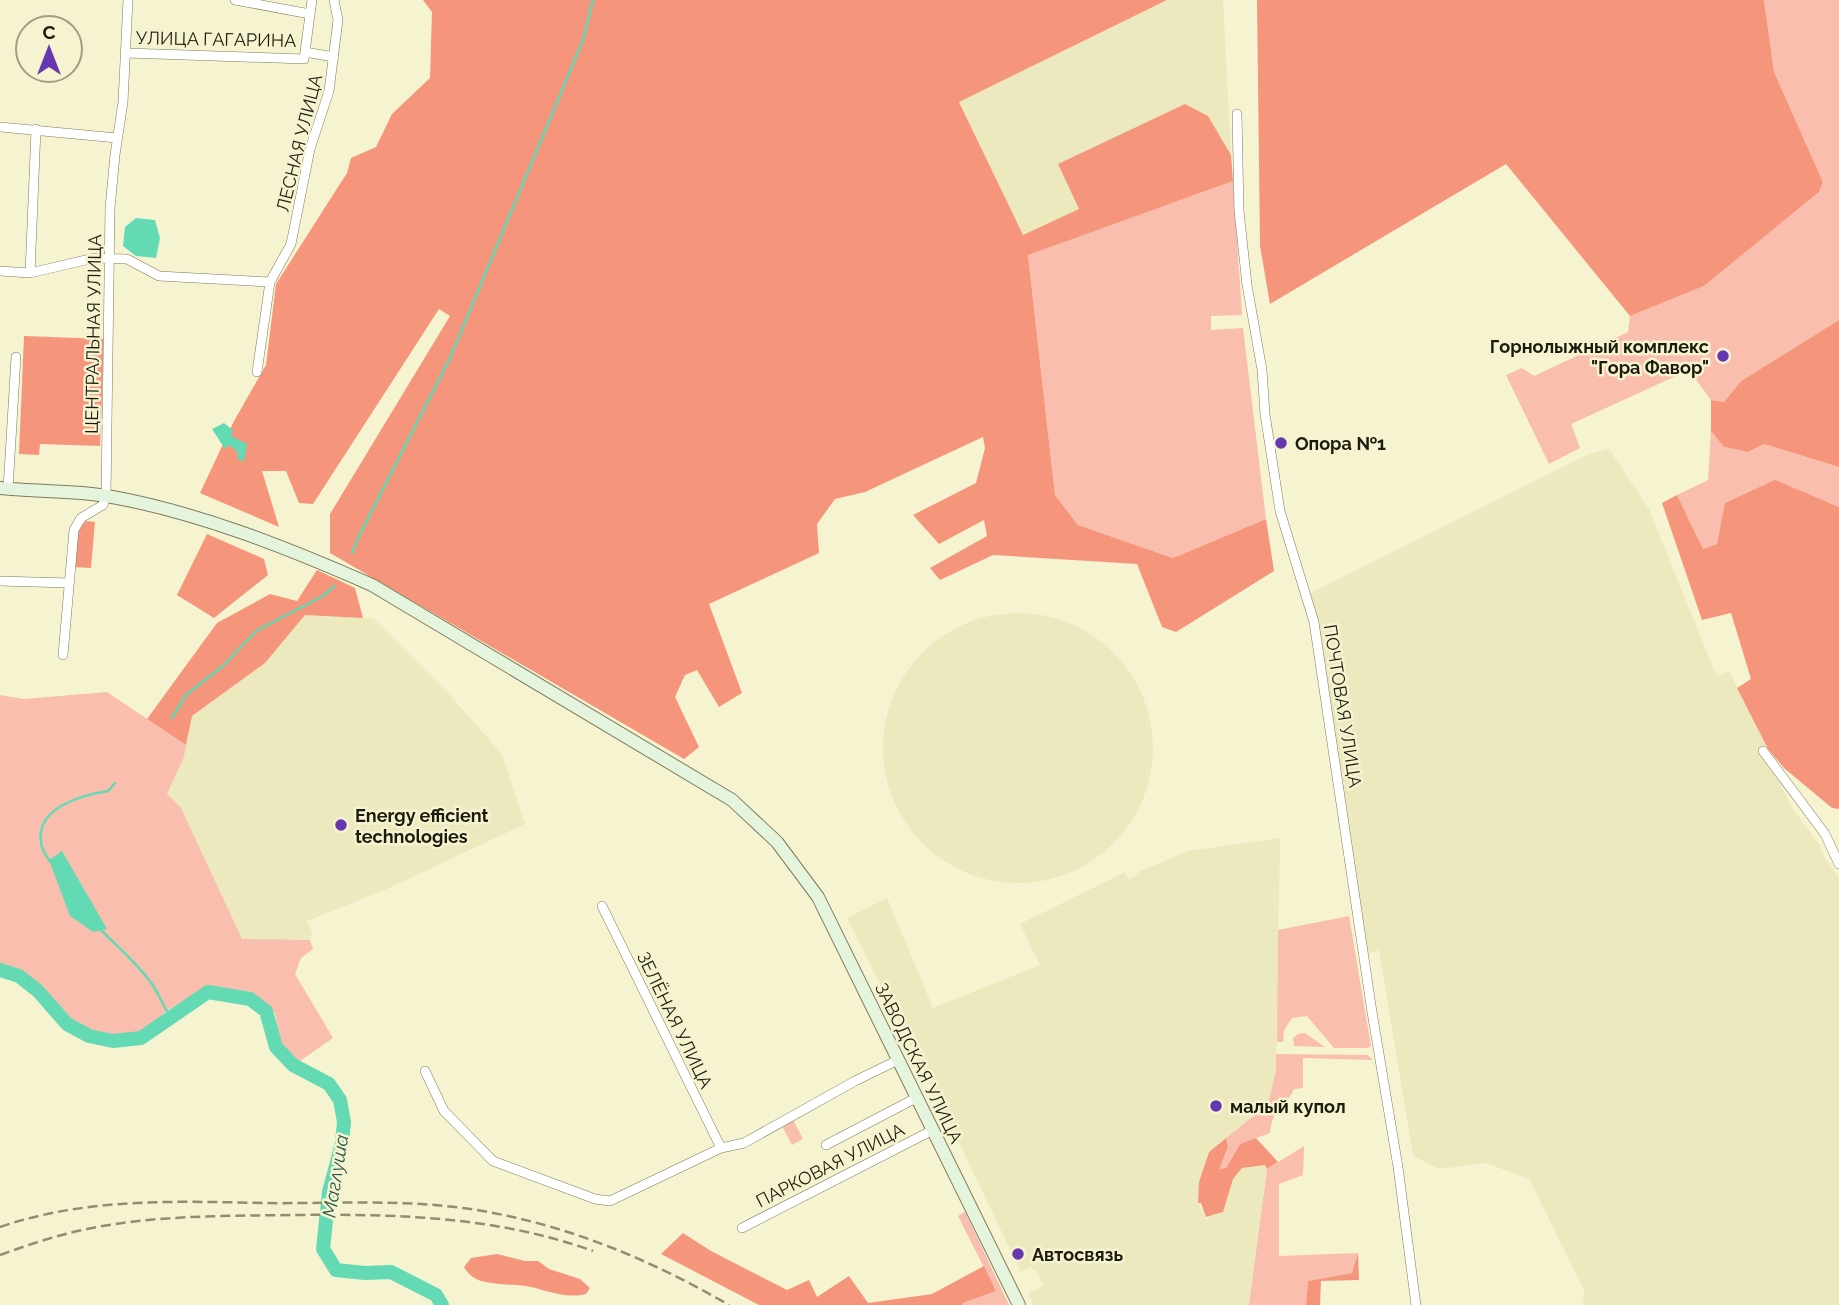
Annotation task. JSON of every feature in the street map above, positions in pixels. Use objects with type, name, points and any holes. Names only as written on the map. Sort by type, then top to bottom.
[{"type":"main road","name":"ЗАВОДСКАЯ УЛИЦА","points":[[4,489],[106,496],[192,517],[315,560],[372,585],[732,800],[777,842],[818,897],[1019,1305]]},
{"type":"street","name":"ЦЕНТРАЛЬНАЯ УЛИЦА","points":[[106,496],[110,208],[127,53],[128,0]]},
{"type":"street","name":"УЛИЦА ГАГАРИНА","points":[[235,0],[310,14]]},
{"type":"street","name":"УЛИЦА ГАГАРИНА","points":[[127,53],[304,60],[312,0]]},
{"type":"street","name":"ЛЕСНАЯ УЛИЦА","points":[[257,372],[270,282],[291,244],[310,149],[329,91],[338,20],[334,0]]},
{"type":"street","points":[[305,52],[334,57]]},
{"type":"street","name":"ПОЧТОВАЯ УЛИЦА","points":[[1237,114],[1238,211],[1262,370],[1265,414],[1280,511],[1314,622],[1370,1000],[1398,1167],[1416,1305]]},
{"type":"street","points":[[0,127],[117,138]]},
{"type":"street","points":[[30,273],[36,129]]},
{"type":"street","points":[[0,271],[30,273],[94,258],[127,259],[159,276],[270,282]]},
{"type":"street","points":[[4,489],[16,357]]},
{"type":"street","points":[[63,655],[74,530],[81,518],[103,505],[106,496]]},
{"type":"street","points":[[0,581],[69,583]]},
{"type":"street","points":[[1763,751],[1825,834],[1839,864]]},
{"type":"street","name":"ЗЕЛЁНАЯ УЛИЦА","points":[[602,906],[721,1148]]},
{"type":"street","points":[[425,1071],[444,1111],[493,1161],[595,1199],[610,1200],[721,1148],[744,1143],[898,1060]]},
{"type":"street","points":[[826,1145],[916,1098]]},
{"type":"street","name":"ПАРКОВАЯ УЛИЦА","points":[[742,1228],[933,1130]]},
{"type":"shaded area","points":[[423,0],[1167,0],[959,102],[1023,235],[1079,209],[1058,164],[1185,104],[1208,116],[1231,155],[1233,181],[1028,255],[1055,495],[1078,525],[1173,558],[1266,519],[1274,571],[1176,632],[1162,627],[1137,564],[993,555],[940,580],[930,568],[987,536],[984,520],[939,544],[913,515],[976,483],[985,448],[983,437],[865,492],[835,499],[817,524],[819,553],[709,604],[742,693],[719,707],[697,670],[685,675],[675,697],[699,747],[684,759],[330,553],[330,514],[450,316],[439,309],[313,504],[299,503],[286,471],[262,471],[279,527],[200,493],[234,421],[266,365],[276,284],[347,173],[351,158],[376,147],[392,114],[430,78],[432,12]]},
{"type":"shaded area","points":[[1167,0],[1223,0],[1231,155],[1208,116],[1059,164],[1080,209],[1023,236],[959,101]]},
{"type":"shaded area","points":[[1257,0],[1764,0],[1774,72],[1823,182],[1819,192],[1704,286],[1630,316],[1506,164],[1270,304],[1260,246]]},
{"type":"shaded area","points":[[1764,0],[1839,0],[1839,320],[1741,381],[1724,402],[1711,400],[1689,370],[1571,424],[1580,448],[1549,464],[1506,375],[1522,368],[1534,376],[1628,332],[1630,316],[1704,286],[1819,192],[1823,182],[1774,72]]},
{"type":"shaded area","points":[[1233,181],[1242,315],[1211,316],[1211,330],[1243,328],[1266,519],[1173,558],[1078,525],[1055,495],[1028,254]]},
{"type":"shaded area","points":[[136,218],[155,220],[160,238],[156,258],[136,256],[123,246],[125,227]]},
{"type":"shaded area","points":[[1839,320],[1839,467],[1764,444],[1748,452],[1724,447],[1711,431],[1711,400],[1724,402],[1741,381]]},
{"type":"shaded area","points":[[24,336],[104,339],[100,446],[40,444],[39,455],[19,454]]},
{"type":"shaded area","points":[[224,423],[233,430],[231,436],[247,444],[244,461],[238,460],[237,451],[229,445],[225,449],[212,429]]},
{"type":"shaded area","points":[[1711,431],[1724,447],[1748,452],[1764,444],[1839,467],[1839,507],[1775,481],[1717,544],[1703,549],[1677,495],[1708,480]]},
{"type":"shaded area","points":[[1609,449],[1649,509],[1713,668],[1718,676],[1729,671],[1768,749],[1759,755],[1776,775],[1791,806],[1839,878],[1839,1305],[1583,1305],[1584,1290],[1529,1179],[1486,1163],[1439,1169],[1413,1156],[1379,950],[1363,955],[1307,595],[1589,454]]},
{"type":"shaded area","points":[[1775,480],[1839,507],[1839,809],[1832,808],[1784,768],[1768,749],[1737,688],[1751,679],[1731,613],[1702,620],[1662,503],[1677,495],[1703,549],[1717,544],[1725,503]]},
{"type":"shaded area","points":[[86,521],[95,522],[91,568],[74,567],[77,531]]},
{"type":"shaded area","points":[[207,534],[264,559],[268,575],[214,618],[177,595]]},
{"type":"shaded area","points":[[317,570],[355,588],[363,618],[305,615],[265,663],[192,716],[186,745],[147,719],[217,623],[270,594],[297,601]]},
{"type":"shaded area","points":[[1031,613],[1070,623],[1114,652],[1143,696],[1151,722],[1151,774],[1143,800],[1114,844],[1070,873],[1031,883],[1005,883],[966,873],[954,867],[932,853],[913,834],[893,800],[885,774],[883,735],[893,696],[899,684],[913,662],[932,643],[966,623],[992,615]]},
{"type":"shaded area","points":[[305,615],[373,618],[448,693],[502,754],[525,824],[389,888],[307,921],[312,933],[310,940],[242,940],[181,808],[167,794],[184,757],[192,716],[265,663]]},
{"type":"shaded area","points":[[107,692],[186,745],[184,757],[167,794],[181,808],[242,939],[310,940],[313,949],[301,958],[295,974],[333,1038],[297,1063],[281,1045],[275,1013],[252,995],[210,987],[170,1009],[140,1032],[113,1035],[90,1031],[70,1021],[40,985],[20,972],[0,967],[0,695],[24,699]]},
{"type":"shaded area","points":[[1280,838],[1276,1071],[1268,1104],[1209,1151],[1199,1182],[1199,1204],[1206,1219],[1223,1212],[1233,1179],[1242,1168],[1267,1167],[1249,1305],[1033,1305],[1028,1293],[1044,1286],[1037,1272],[1030,1267],[1021,1272],[847,918],[887,898],[933,1008],[1040,965],[1020,924],[1125,872],[1129,880],[1141,871],[1188,851]]},
{"type":"shaded area","points":[[62,851],[107,929],[93,932],[70,916],[49,860]]},
{"type":"shaded area","points":[[1349,916],[1371,1046],[1334,1048],[1307,1016],[1292,1018],[1284,1030],[1283,1042],[1277,1042],[1278,930]]},
{"type":"shaded area","points":[[1305,1033],[1325,1047],[1294,1046],[1293,1038]]},
{"type":"shaded area","points":[[1276,1054],[1367,1055],[1373,1060],[1303,1058],[1303,1088],[1294,1089],[1276,1113],[1270,1133],[1240,1144],[1226,1168],[1218,1169],[1228,1147],[1226,1138],[1268,1104],[1276,1071]]},
{"type":"shaded area","points":[[793,1120],[803,1139],[792,1145],[782,1126]]},
{"type":"shaded area","points":[[1226,1138],[1228,1147],[1219,1169],[1226,1168],[1240,1144],[1256,1138],[1278,1162],[1267,1169],[1265,1165],[1242,1168],[1233,1179],[1223,1212],[1206,1217],[1201,1203],[1198,1203],[1199,1182],[1209,1152]]},
{"type":"shaded area","points":[[1304,1146],[1303,1175],[1279,1184],[1279,1256],[1358,1253],[1352,1273],[1308,1281],[1306,1305],[1249,1305],[1267,1169]]},
{"type":"shaded area","points":[[965,1212],[1009,1305],[962,1305],[996,1291],[958,1216]]},
{"type":"shaded area","points":[[683,1233],[711,1251],[787,1290],[809,1280],[817,1297],[849,1276],[868,1303],[932,1294],[984,1266],[996,1291],[962,1305],[759,1305],[661,1254]]},
{"type":"shaded area","points":[[1358,1253],[1359,1280],[1321,1281],[1320,1305],[1306,1305],[1308,1281],[1352,1273]]},
{"type":"shaded area","points":[[497,1254],[525,1261],[538,1261],[549,1269],[580,1279],[590,1288],[586,1294],[570,1295],[481,1281],[469,1274],[464,1267],[471,1258]]},
{"type":"waterway","points":[[352,553],[450,358],[583,40],[593,0]]},
{"type":"waterway","points":[[172,718],[186,695],[224,665],[256,631],[323,596],[334,586]]},
{"type":"waterway","points":[[50,862],[41,845],[41,830],[46,820],[62,805],[108,791],[115,783]]},
{"type":"waterway","points":[[101,930],[148,979],[170,1016]]},
{"type":"waterway","name":"Маглуша","points":[[0,970],[19,976],[38,991],[67,1024],[89,1036],[113,1041],[141,1038],[208,992],[250,999],[266,1011],[276,1047],[293,1065],[329,1084],[340,1100],[344,1122],[342,1143],[329,1192],[323,1249],[336,1270],[391,1272],[436,1295],[442,1305]]},
{"type":"railway","points":[[0,1227],[64,1211],[130,1203],[438,1205],[533,1222],[600,1243],[666,1271],[729,1305]]},
{"type":"railway","points":[[0,1255],[65,1234],[113,1224],[190,1217],[294,1215],[370,1215],[483,1224],[520,1230],[593,1251]]},
{"type":"place","name":"Горнолыжный комплекс \"Гора Фавор\"","points":[[1723,356]]},
{"type":"place","name":"Опора №1","points":[[1281,443]]},
{"type":"place","name":"Energy efficient technologies","points":[[341,825]]},
{"type":"place","name":"малый купол","points":[[1216,1106]]},
{"type":"place","name":"Автосвязь","points":[[1018,1254]]}]
